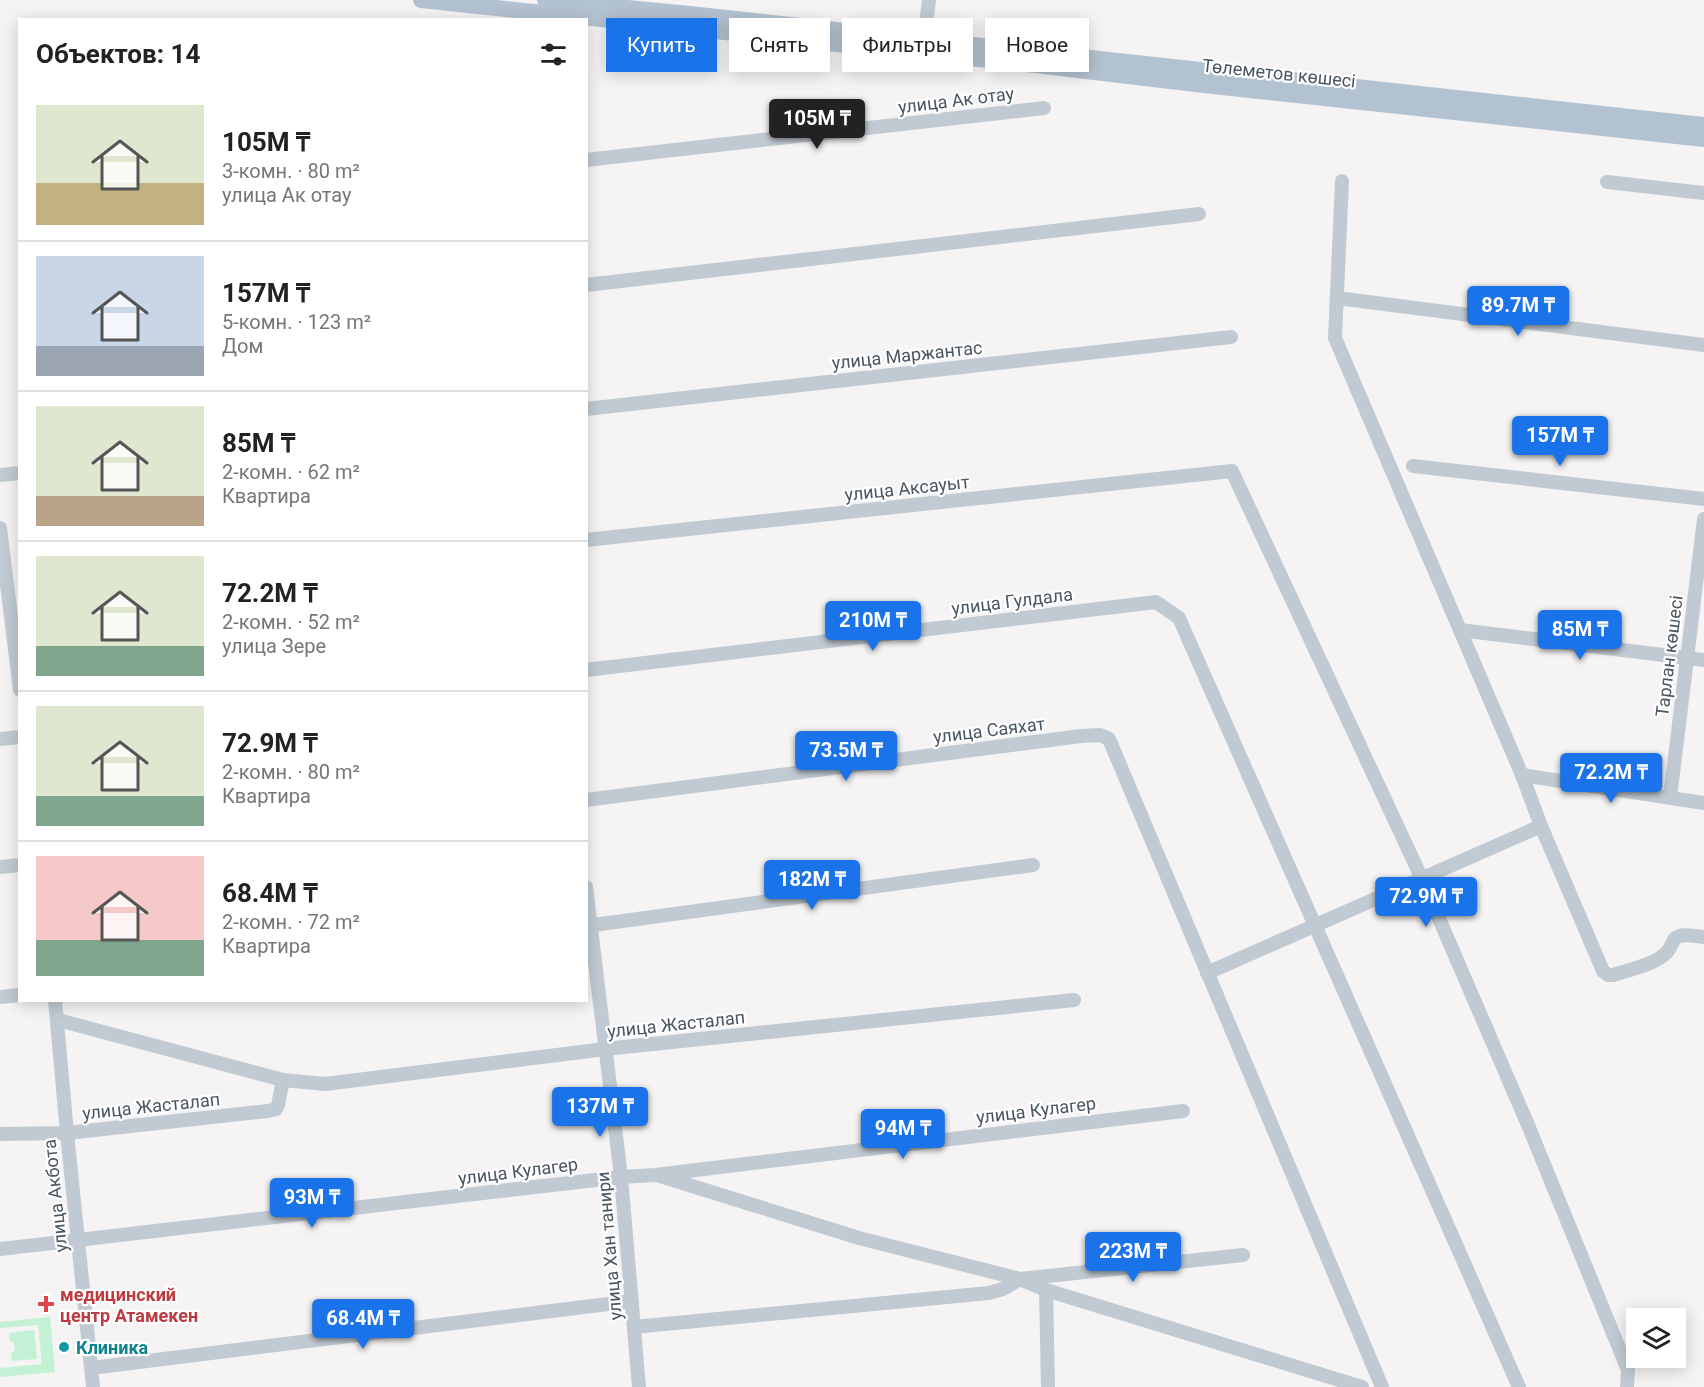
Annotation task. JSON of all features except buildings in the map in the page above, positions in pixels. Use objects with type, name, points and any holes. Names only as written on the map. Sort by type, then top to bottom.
[{"type":"main road","name":"Төлеметов көшесі","points":[[421,0],[484,9],[582,18]]},
{"type":"main road","name":"Төлеметов көшесі","points":[[544,0],[691,7],[842,33]]},
{"type":"main road","name":"Төлеметов көшесі","points":[[588,19],[842,40]]},
{"type":"main road","name":"Төлеметов көшесі","points":[[973,52],[1704,125]]},
{"type":"main road","name":"Төлеметов көшесі","points":[[973,55],[1035,65],[1204,85],[1704,139]]},
{"type":"street","name":"улица Ак отау","points":[[588,160],[1044,108]]},
{"type":"street","points":[[1342,181],[1335,338],[1605,974],[1613,975],[1660,958],[1666,954],[1677,936],[1683,934],[1704,938]]},
{"type":"street","points":[[1606,182],[1704,193]]},
{"type":"street","points":[[588,285],[1199,214]]},
{"type":"street","points":[[1337,298],[1704,345]]},
{"type":"street","name":"улица Маржантас","points":[[588,409],[1231,337]]},
{"type":"street","points":[[1413,466],[1704,499]]},
{"type":"street","name":"улица Аксауыт","points":[[588,540],[1232,471],[1422,879]]},
{"type":"street","points":[[0,476],[18,473]]},
{"type":"street","name":"Тарлан көшесі","points":[[1670,798],[1704,519]]},
{"type":"street","points":[[0,528],[18,674]]},
{"type":"street","name":"улица Гулдала","points":[[588,670],[1156,602],[1179,618],[1315,926]]},
{"type":"street","points":[[1460,630],[1704,660]]},
{"type":"street","name":"улица Саяхат","points":[[588,800],[1101,735],[1109,739],[1207,973]]},
{"type":"street","points":[[0,739],[18,737]]},
{"type":"street","points":[[1522,775],[1704,803]]},
{"type":"street","points":[[1382,1387],[1207,973],[1541,826]]},
{"type":"street","points":[[0,867],[18,865]]},
{"type":"street","points":[[589,925],[1034,865]]},
{"type":"street","points":[[1422,879],[1528,1125],[1628,1370],[1627,1387]]},
{"type":"street","name":"улица Хан танири","points":[[589,925],[621,1177],[639,1387]]},
{"type":"street","points":[[1315,926],[1519,1387]]},
{"type":"street","points":[[0,997],[18,995]]},
{"type":"street","name":"улица Жасталап","points":[[58,1020],[282,1080],[325,1084],[605,1049],[1074,1000]]},
{"type":"street","name":"улица Акбота","points":[[56,1002],[77,1240],[93,1387]]},
{"type":"street","name":"улица Жасталап","points":[[0,1134],[67,1133],[268,1111],[276,1109],[278,1105],[282,1080]]},
{"type":"street","name":"улица Кулагер","points":[[0,1249],[621,1177],[656,1175],[1183,1111]]},
{"type":"street","points":[[656,1175],[859,1238],[1020,1279],[1046,1290],[1362,1387]]},
{"type":"street","points":[[634,1327],[989,1293],[1003,1289],[1020,1279],[1244,1256]]},
{"type":"street","points":[[1046,1290],[1048,1387]]},
{"type":"street","points":[[91,1368],[632,1301]]},
{"type":"green space","points":[[50,1317],[55,1372],[0,1377],[0,1368],[42,1364],[38,1325],[0,1328],[0,1322]]},
{"type":"green space","points":[[34,1330],[37,1359],[12,1361],[11,1353],[15,1347],[10,1341],[9,1333]]},
{"type":"place","name":"медицинский центр Атамекен","points":[[46,1304]]},
{"type":"place","name":"Клиника","points":[[64,1347]]}]
